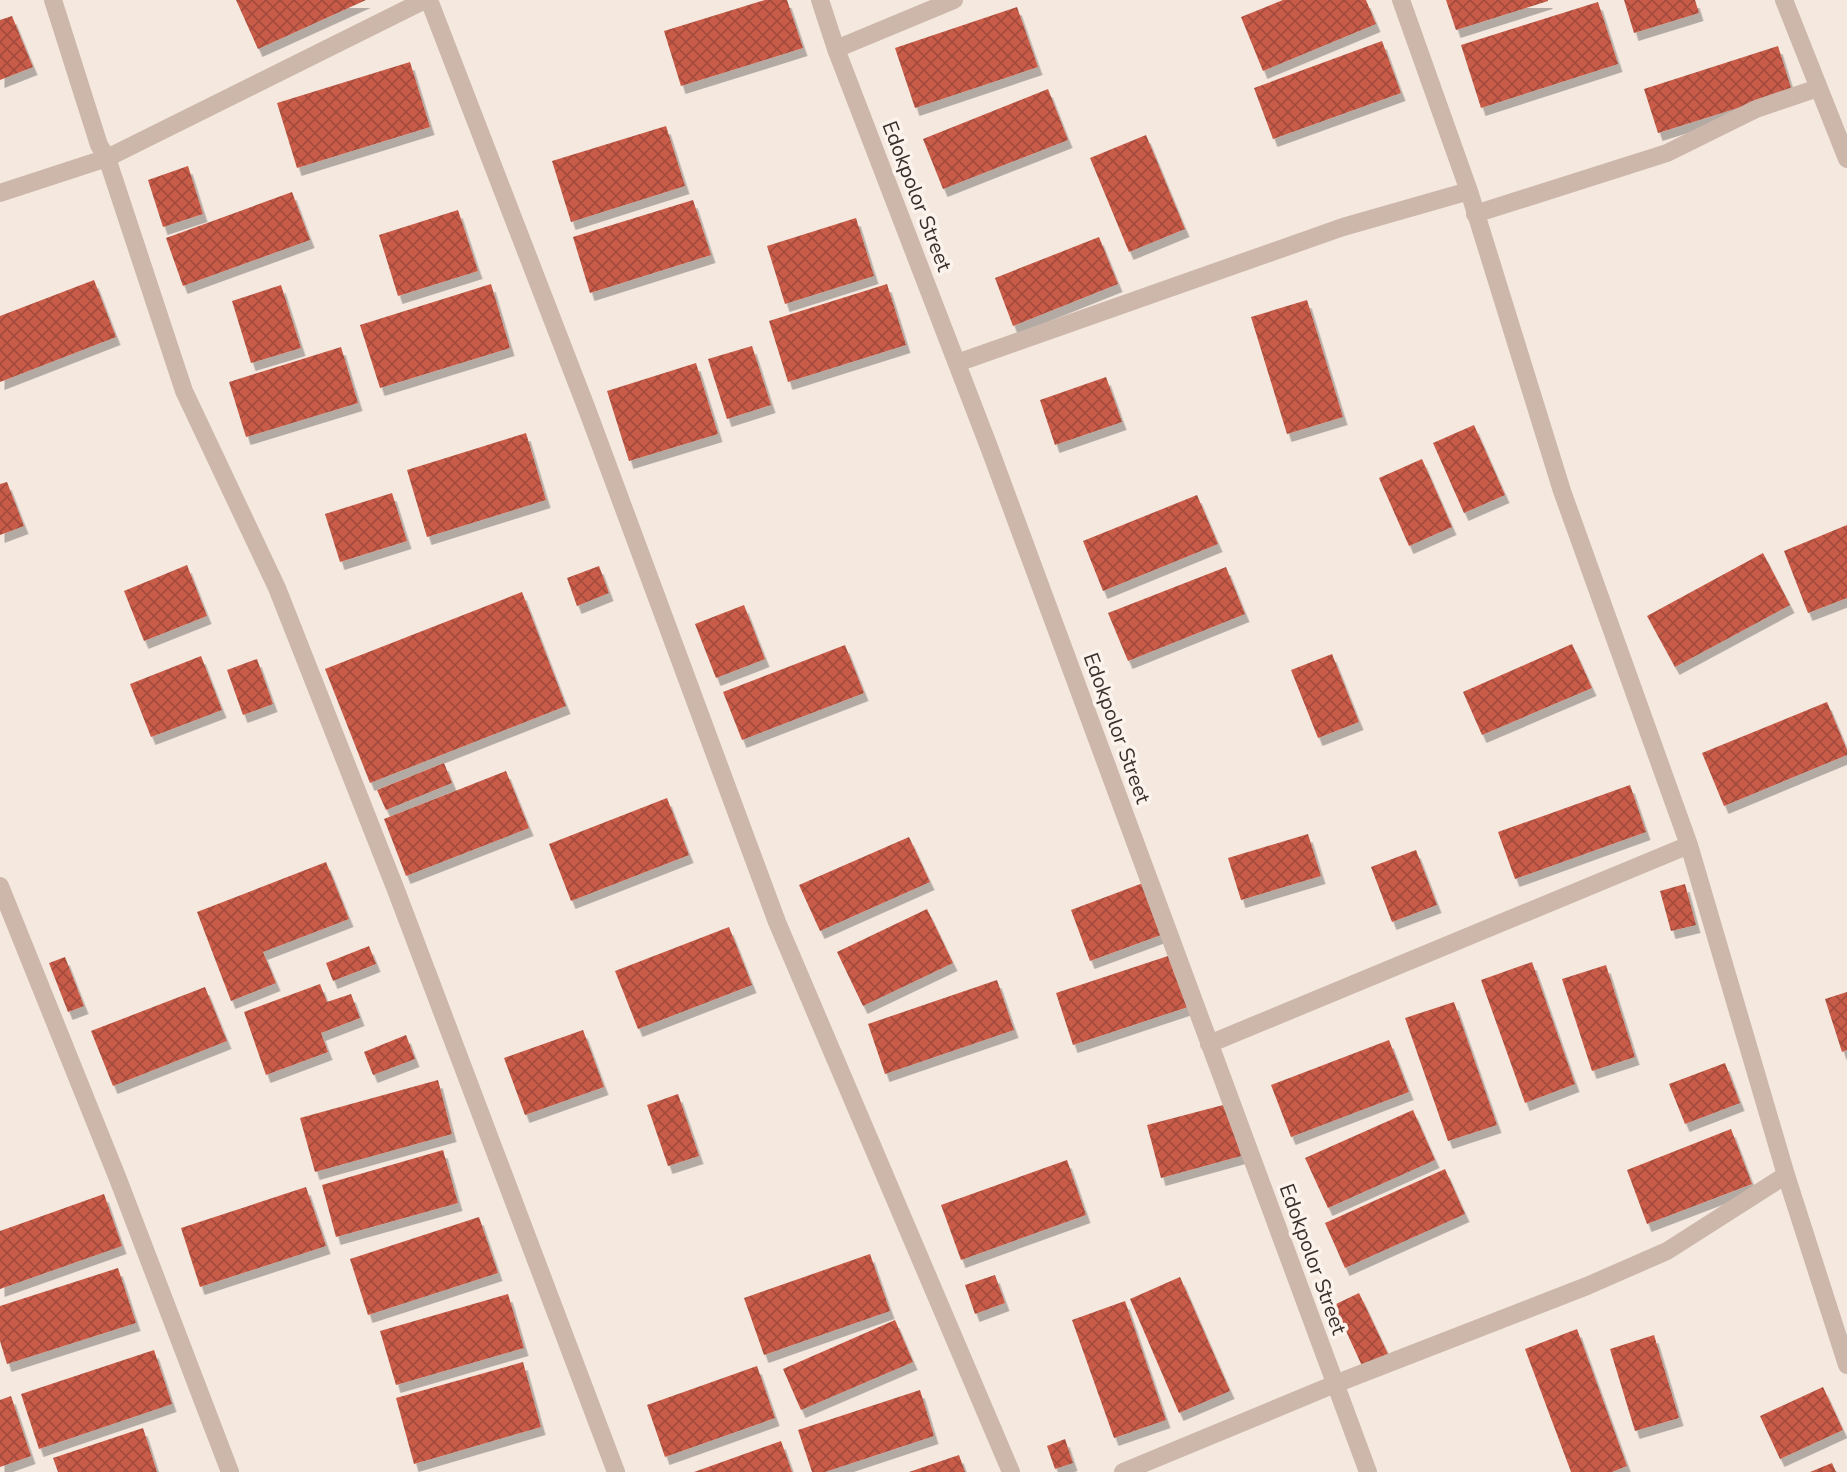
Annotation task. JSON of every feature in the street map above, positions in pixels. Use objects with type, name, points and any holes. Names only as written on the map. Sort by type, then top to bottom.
[{"type":"street","points":[[52,0],[184,390],[277,588],[396,890],[616,1472]]},
{"type":"street","points":[[0,194],[107,158],[427,0],[588,412],[777,922],[1010,1472]]},
{"type":"street","name":"Edokpolor Street","points":[[820,0],[836,49],[957,363],[1368,1472]]},
{"type":"street","points":[[836,49],[954,0]]},
{"type":"street","points":[[1401,0],[1469,191],[1562,491],[1689,845],[1786,1175],[1847,1365]]},
{"type":"street","points":[[1784,0],[1846,153]]},
{"type":"street","points":[[1475,214],[1667,153],[1756,109],[1818,88]]},
{"type":"street","points":[[957,363],[1343,227],[1469,191]]},
{"type":"street","points":[[1209,1044],[1689,845]]},
{"type":"street","points":[[0,886],[118,1179],[230,1472]]},
{"type":"street","points":[[1123,1472],[1335,1384],[1587,1286],[1667,1251],[1786,1175]]},
{"type":"building","points":[[236,0],[366,0],[258,49]]},
{"type":"building","points":[[765,0],[787,0],[803,48],[681,86],[664,31]]},
{"type":"building","points":[[1283,0],[1366,0],[1376,24],[1263,71],[1241,17]]},
{"type":"building","points":[[1446,0],[1548,0],[1548,1],[1456,30]]},
{"type":"building","points":[[1624,0],[1695,0],[1699,13],[1634,33]]},
{"type":"building","points":[[1598,2],[1618,64],[1481,108],[1461,45]]},
{"type":"building","points":[[1017,7],[1038,67],[915,108],[895,48]]},
{"type":"building","points":[[12,16],[33,67],[0,80],[0,20]]},
{"type":"building","points":[[1382,41],[1401,93],[1273,139],[1254,88]]},
{"type":"building","points":[[1778,46],[1792,91],[1658,133],[1644,89]]},
{"type":"building","points":[[410,62],[430,127],[297,168],[277,103]]},
{"type":"building","points":[[1048,89],[1068,140],[943,189],[923,139]]},
{"type":"building","points":[[666,126],[685,186],[571,222],[552,161]]},
{"type":"building","points":[[1146,135],[1185,229],[1129,252],[1090,158]]},
{"type":"building","points":[[188,166],[203,214],[163,227],[148,180]]},
{"type":"building","points":[[292,192],[310,240],[183,286],[166,238]]},
{"type":"building","points":[[693,200],[711,255],[590,293],[573,237]]},
{"type":"building","points":[[458,210],[478,271],[398,296],[379,235]]},
{"type":"building","points":[[856,218],[874,276],[785,304],[767,246]]},
{"type":"building","points":[[1099,237],[1118,284],[1013,326],[995,278]]},
{"type":"building","points":[[94,280],[116,337],[0,382],[0,316]]},
{"type":"building","points":[[491,284],[510,348],[380,388],[360,325]]},
{"type":"building","points":[[887,284],[906,345],[788,382],[769,321]]},
{"type":"building","points":[[281,285],[301,348],[251,363],[232,301]]},
{"type":"building","points":[[1307,300],[1343,417],[1287,434],[1251,317]]},
{"type":"building","points":[[752,346],[771,405],[727,419],[708,359]]},
{"type":"building","points":[[341,347],[358,403],[246,437],[229,382]]},
{"type":"building","points":[[696,363],[718,434],[629,461],[607,391]]},
{"type":"building","points":[[1106,377],[1122,422],[1055,445],[1040,400]]},
{"type":"building","points":[[1474,425],[1505,495],[1464,513],[1433,443]]},
{"type":"building","points":[[526,433],[546,500],[427,537],[407,470]]},
{"type":"building","points":[[1422,459],[1452,527],[1409,546],[1379,478]]},
{"type":"building","points":[[7,482],[24,526],[0,535],[0,484]]},
{"type":"building","points":[[392,493],[407,541],[340,562],[325,514]]},
{"type":"building","points":[[1197,495],[1218,544],[1103,591],[1083,541]]},
{"type":"building","points":[[1847,525],[1847,598],[1808,613],[1784,551]]},
{"type":"building","points":[[1763,553],[1790,605],[1675,667],[1647,616]]},
{"type":"building","points":[[187,565],[207,616],[144,641],[124,591]]},
{"type":"building","points":[[599,566],[609,593],[577,606],[567,578]]},
{"type":"building","points":[[1226,567],[1245,614],[1128,661],[1108,613]]},
{"type":"building","points":[[522,592],[566,706],[370,783],[325,669]]},
{"type":"building","points":[[744,605],[765,659],[716,678],[695,624]]},
{"type":"building","points":[[1572,644],[1592,688],[1482,735],[1463,692]]},
{"type":"building","points":[[845,645],[864,693],[742,740],[723,692]]},
{"type":"building","points":[[1332,654],[1359,722],[1318,738],[1291,670]]},
{"type":"building","points":[[201,656],[222,710],[151,737],[130,684]]},
{"type":"building","points":[[257,659],[273,704],[243,715],[227,670]]},
{"type":"building","points":[[1827,702],[1847,755],[1724,806],[1702,753]]},
{"type":"building","points":[[444,763],[452,783],[386,810],[377,790]]},
{"type":"building","points":[[506,771],[529,828],[406,876],[384,819]]},
{"type":"building","points":[[1630,785],[1646,832],[1515,879],[1498,832]]},
{"type":"building","points":[[667,798],[689,855],[571,901],[549,844]]},
{"type":"building","points":[[1308,834],[1321,876],[1241,900],[1228,858]]},
{"type":"building","points":[[909,837],[930,882],[820,931],[799,885]]},
{"type":"building","points":[[1416,850],[1437,905],[1392,922],[1371,867]]},
{"type":"building","points":[[326,862],[349,919],[263,952],[276,983],[231,1001],[197,912]]},
{"type":"building","points":[[1143,883],[1161,935],[1090,961],[1071,910]]},
{"type":"building","points":[[1685,884],[1696,925],[1671,931],[1660,891]]},
{"type":"building","points":[[927,909],[953,963],[863,1006],[837,952]]},
{"type":"building","points":[[729,927],[752,985],[638,1029],[615,971]]},
{"type":"building","points":[[369,946],[376,964],[333,981],[326,963]]},
{"type":"building","points":[[1174,954],[1191,1006],[1073,1045],[1056,993]]},
{"type":"building","points":[[65,957],[84,1006],[68,1012],[49,963]]},
{"type":"building","points":[[1532,962],[1575,1084],[1525,1103],[1481,980]]},
{"type":"building","points":[[1606,965],[1635,1057],[1592,1071],[1562,979]]},
{"type":"building","points":[[997,980],[1014,1030],[885,1074],[868,1024]]},
{"type":"building","points":[[320,984],[327,1002],[351,994],[360,1018],[321,1033],[328,1052],[266,1075],[244,1012]]},
{"type":"building","points":[[205,987],[227,1041],[113,1086],[91,1031]]},
{"type":"building","points":[[1847,992],[1847,1050],[1842,1052],[1825,999]]},
{"type":"building","points":[[1454,1002],[1497,1125],[1448,1141],[1405,1018]]},
{"type":"building","points":[[583,1030],[604,1087],[525,1115],[504,1058]]},
{"type":"building","points":[[406,1035],[415,1059],[373,1075],[364,1052]]},
{"type":"building","points":[[1389,1040],[1409,1092],[1291,1137],[1271,1085]]},
{"type":"building","points":[[1725,1063],[1740,1103],[1685,1124],[1669,1084]]},
{"type":"building","points":[[438,1080],[452,1134],[315,1172],[300,1118]]},
{"type":"building","points":[[678,1094],[699,1156],[668,1166],[647,1105]]},
{"type":"building","points":[[1227,1104],[1241,1156],[1161,1178],[1147,1125]]},
{"type":"building","points":[[1413,1110],[1435,1160],[1328,1208],[1305,1158]]},
{"type":"building","points":[[1731,1129],[1752,1184],[1647,1224],[1627,1170]]},
{"type":"building","points":[[443,1150],[458,1203],[336,1237],[322,1185]]},
{"type":"building","points":[[1067,1160],[1086,1215],[961,1260],[941,1205]]},
{"type":"building","points":[[1445,1169],[1465,1214],[1345,1268],[1325,1223]]},
{"type":"building","points":[[306,1187],[326,1246],[200,1287],[181,1228]]},
{"type":"building","points":[[104,1194],[122,1246],[0,1289],[0,1231]]},
{"type":"building","points":[[479,1217],[498,1273],[368,1315],[350,1259]]},
{"type":"building","points":[[870,1254],[890,1311],[764,1355],[744,1298]]},
{"type":"building","points":[[118,1268],[136,1323],[7,1364],[0,1341],[0,1306]]},
{"type":"building","points":[[995,1275],[1005,1303],[975,1314],[965,1285]]},
{"type":"building","points":[[1180,1277],[1230,1391],[1179,1413],[1130,1299]]},
{"type":"building","points":[[1359,1293],[1389,1356],[1363,1368],[1334,1305]]},
{"type":"building","points":[[508,1294],[524,1348],[396,1385],[380,1331]]},
{"type":"building","points":[[1125,1301],[1166,1420],[1114,1438],[1072,1320]]},
{"type":"building","points":[[895,1320],[913,1362],[801,1410],[783,1369]]},
{"type":"building","points":[[1577,1329],[1627,1466],[1612,1472],[1571,1472],[1525,1349]]},
{"type":"building","points":[[1654,1335],[1679,1418],[1635,1431],[1610,1349]]},
{"type":"building","points":[[154,1350],[172,1404],[39,1449],[21,1394]]},
{"type":"building","points":[[523,1362],[541,1427],[414,1464],[396,1398]]},
{"type":"building","points":[[757,1366],[775,1418],[665,1457],[647,1405]]},
{"type":"building","points":[[1823,1387],[1843,1430],[1780,1459],[1760,1416]]},
{"type":"building","points":[[920,1390],[934,1436],[825,1472],[812,1472],[798,1430]]},
{"type":"building","points":[[11,1396],[31,1456],[0,1467],[0,1400]]},
{"type":"building","points":[[143,1428],[157,1472],[58,1472],[53,1458]]},
{"type":"building","points":[[1065,1439],[1073,1463],[1055,1469],[1047,1446]]},
{"type":"building","points":[[781,1441],[792,1472],[694,1472]]},
{"type":"building","points":[[959,1455],[965,1472],[909,1472]]},
{"type":"building","points":[[1832,1463],[1836,1472],[1810,1472]]}]
